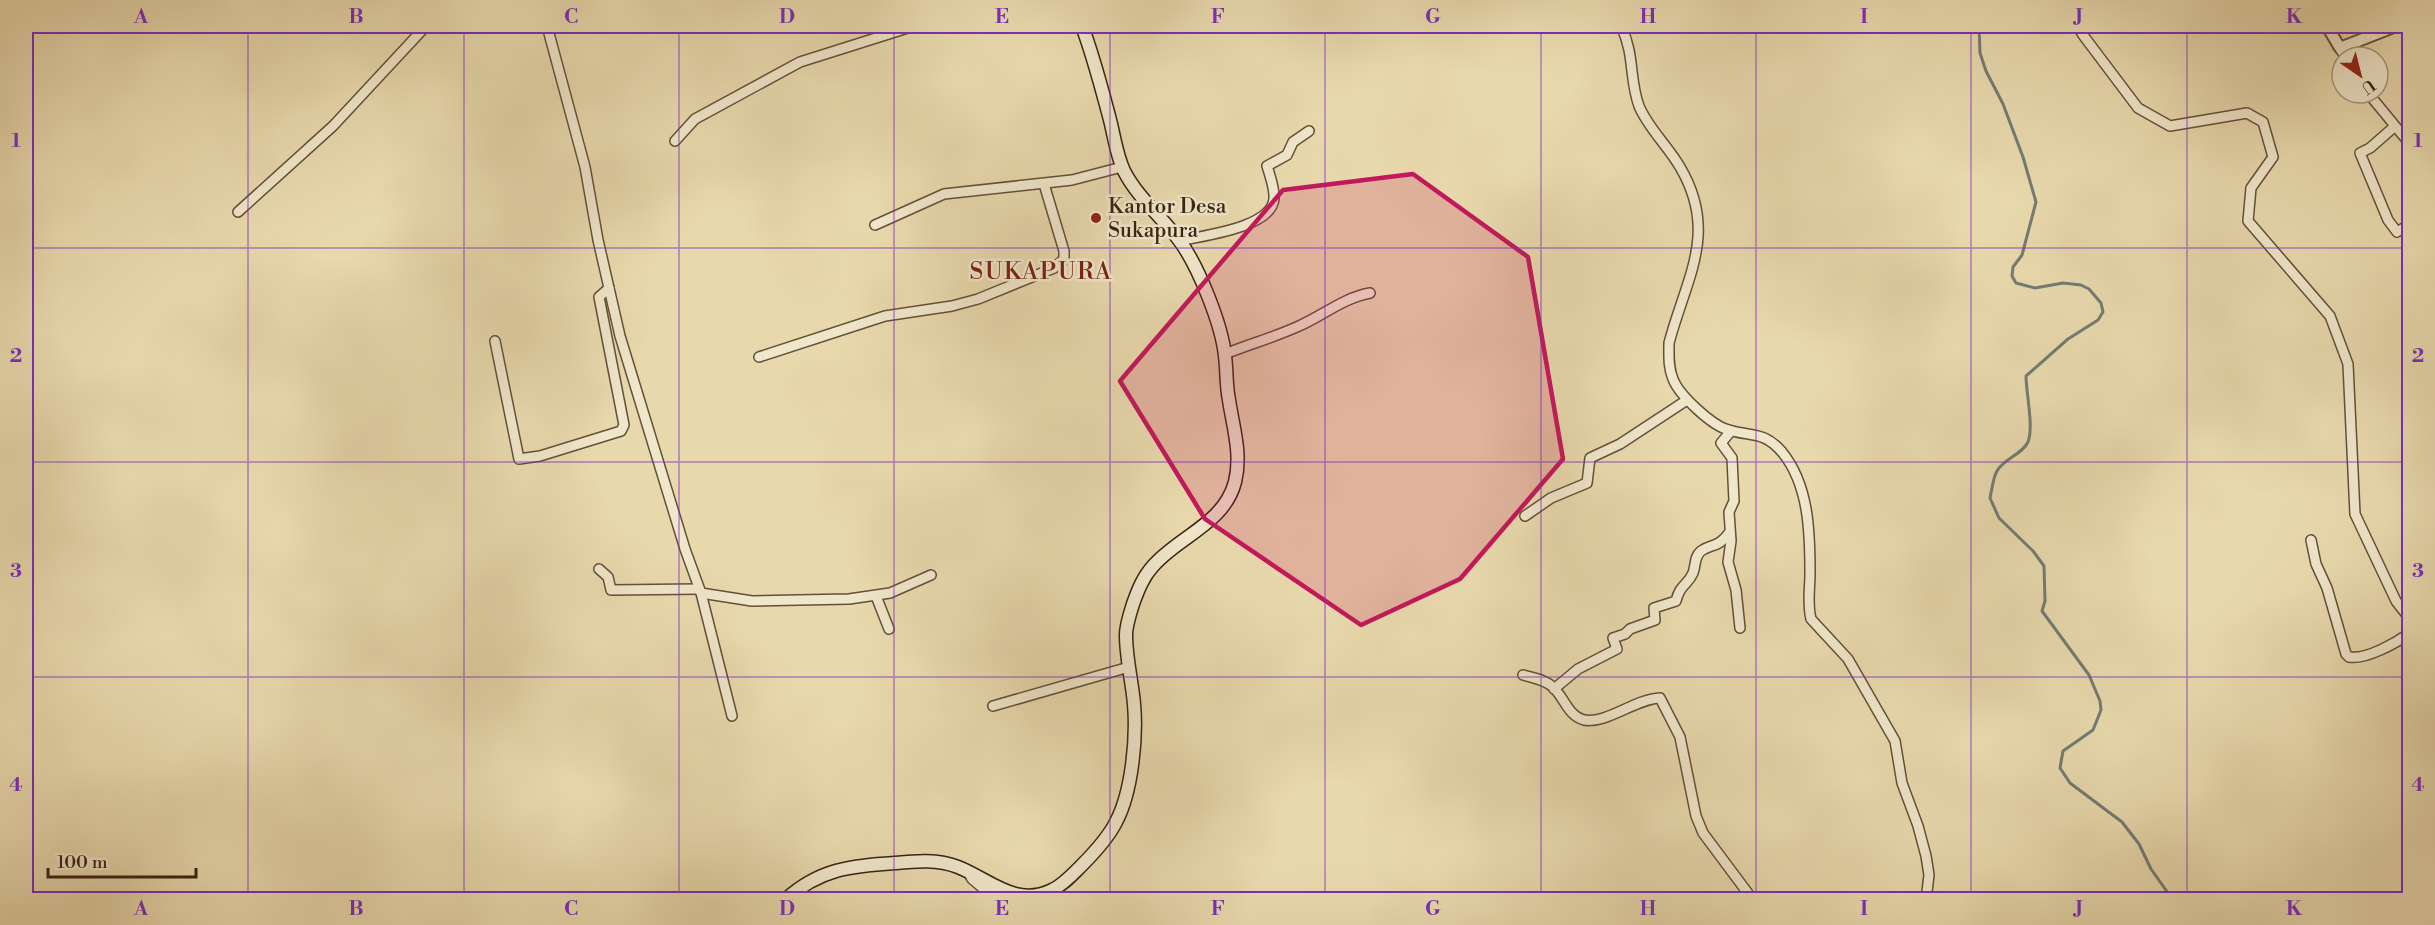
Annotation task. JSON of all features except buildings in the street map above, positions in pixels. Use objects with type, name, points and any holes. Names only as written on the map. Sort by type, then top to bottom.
[{"type":"main road","points":[[785,900],[800,894],[824,874],[845,867],[865,864],[929,861],[950,865],[1017,895],[1040,894],[1062,884],[1102,842],[1116,823],[1120,812],[1131,764],[1134,706],[1126,635],[1128,620],[1140,585],[1163,555],[1208,523],[1231,493],[1235,481],[1236,429],[1228,400],[1225,354],[1218,324],[1201,282],[1180,241],[1140,196],[1122,167],[1082,26]]},
{"type":"street","points":[[238,212],[333,126],[426,26]]},
{"type":"street","points":[[547,26],[585,166],[598,240],[620,336],[700,591],[732,716]]},
{"type":"street","points":[[675,141],[695,119],[800,62],[914,26]]},
{"type":"street","points":[[1621,26],[1630,48],[1639,104],[1680,165],[1695,196],[1698,233],[1695,263],[1673,329],[1668,357],[1673,381],[1687,400],[1715,424],[1731,430],[1758,434],[1771,441],[1796,471],[1806,510],[1811,619],[1848,659],[1895,741],[1902,783],[1926,855],[1929,875],[1926,900]]},
{"type":"street","points":[[2078,26],[2082,35],[2138,108],[2170,126],[2247,113],[2263,122],[2273,157],[2251,188],[2248,221],[2330,316],[2348,364],[2355,514],[2396,601],[2409,619]]},
{"type":"street","points":[[2327,26],[2339,45]]},
{"type":"street","points":[[2357,45],[2396,26]]},
{"type":"street","points":[[2377,105],[2394,127],[2408,140]]},
{"type":"street","points":[[2394,127],[2370,148],[2360,153],[2388,220],[2397,232],[2409,225]]},
{"type":"street","points":[[1180,241],[1247,225],[1263,218],[1271,208],[1274,197],[1267,166],[1287,155],[1293,142],[1309,131]]},
{"type":"street","points":[[875,225],[944,194],[1072,180],[1122,167]]},
{"type":"street","points":[[759,357],[885,316],[952,306],[978,299],[1059,265],[1064,260],[1064,251],[1044,184]]},
{"type":"street","points":[[495,341],[519,459],[540,456],[621,431],[624,425],[599,297],[609,288]]},
{"type":"street","points":[[1225,354],[1318,317],[1343,300],[1370,293]]},
{"type":"street","points":[[1525,516],[1551,498],[1587,483],[1590,458],[1620,444],[1687,400]]},
{"type":"street","points":[[1731,430],[1721,443],[1732,458],[1734,501],[1729,512],[1728,562],[1736,590],[1740,628]]},
{"type":"street","points":[[1554,689],[1578,669],[1617,649],[1613,638],[1655,620],[1654,608],[1676,602],[1679,589],[1692,574],[1695,561],[1702,551],[1722,542],[1729,533]]},
{"type":"street","points":[[2311,540],[2316,564],[2327,588],[2346,654],[2349,657],[2357,658],[2376,651],[2397,642],[2409,633]]},
{"type":"street","points":[[599,569],[608,577],[611,590],[700,591],[752,601],[849,599],[876,596],[931,575]]},
{"type":"street","points":[[876,596],[889,629]]},
{"type":"street","points":[[993,706],[1129,667]]},
{"type":"street","points":[[1522,675],[1537,678],[1554,689],[1565,706],[1577,717],[1585,720],[1596,720],[1647,699],[1660,698],[1680,736],[1696,816],[1703,833],[1753,900]]},
{"type":"street","points":[[968,872],[972,879],[997,900]]},
{"type":"highlighted area","points":[[1413,174],[1528,257],[1563,459],[1460,579],[1361,625],[1205,519],[1120,381],[1283,190]]},
{"type":"waterway","points":[[1979,26],[1980,53],[2023,157],[2036,202],[2022,255],[2013,267],[2012,276],[2016,283],[2035,288],[2063,283],[2081,285],[2089,289],[2101,303],[2103,312],[2098,320],[2068,339],[2026,376],[2030,436],[2022,450],[1997,471],[1990,498],[1999,518],[2033,551],[2044,566],[2045,601],[2042,611],[2089,675],[2100,701],[2101,710],[2093,730],[2063,751],[2060,768],[2070,783],[2122,822],[2139,844],[2151,869],[2173,900]]},
{"type":"place","name":"Kantor Desa Sukapura","points":[[1096,218]]},
{"type":"district","name":"SUKAPURA","points":[[1041,271]]}]
